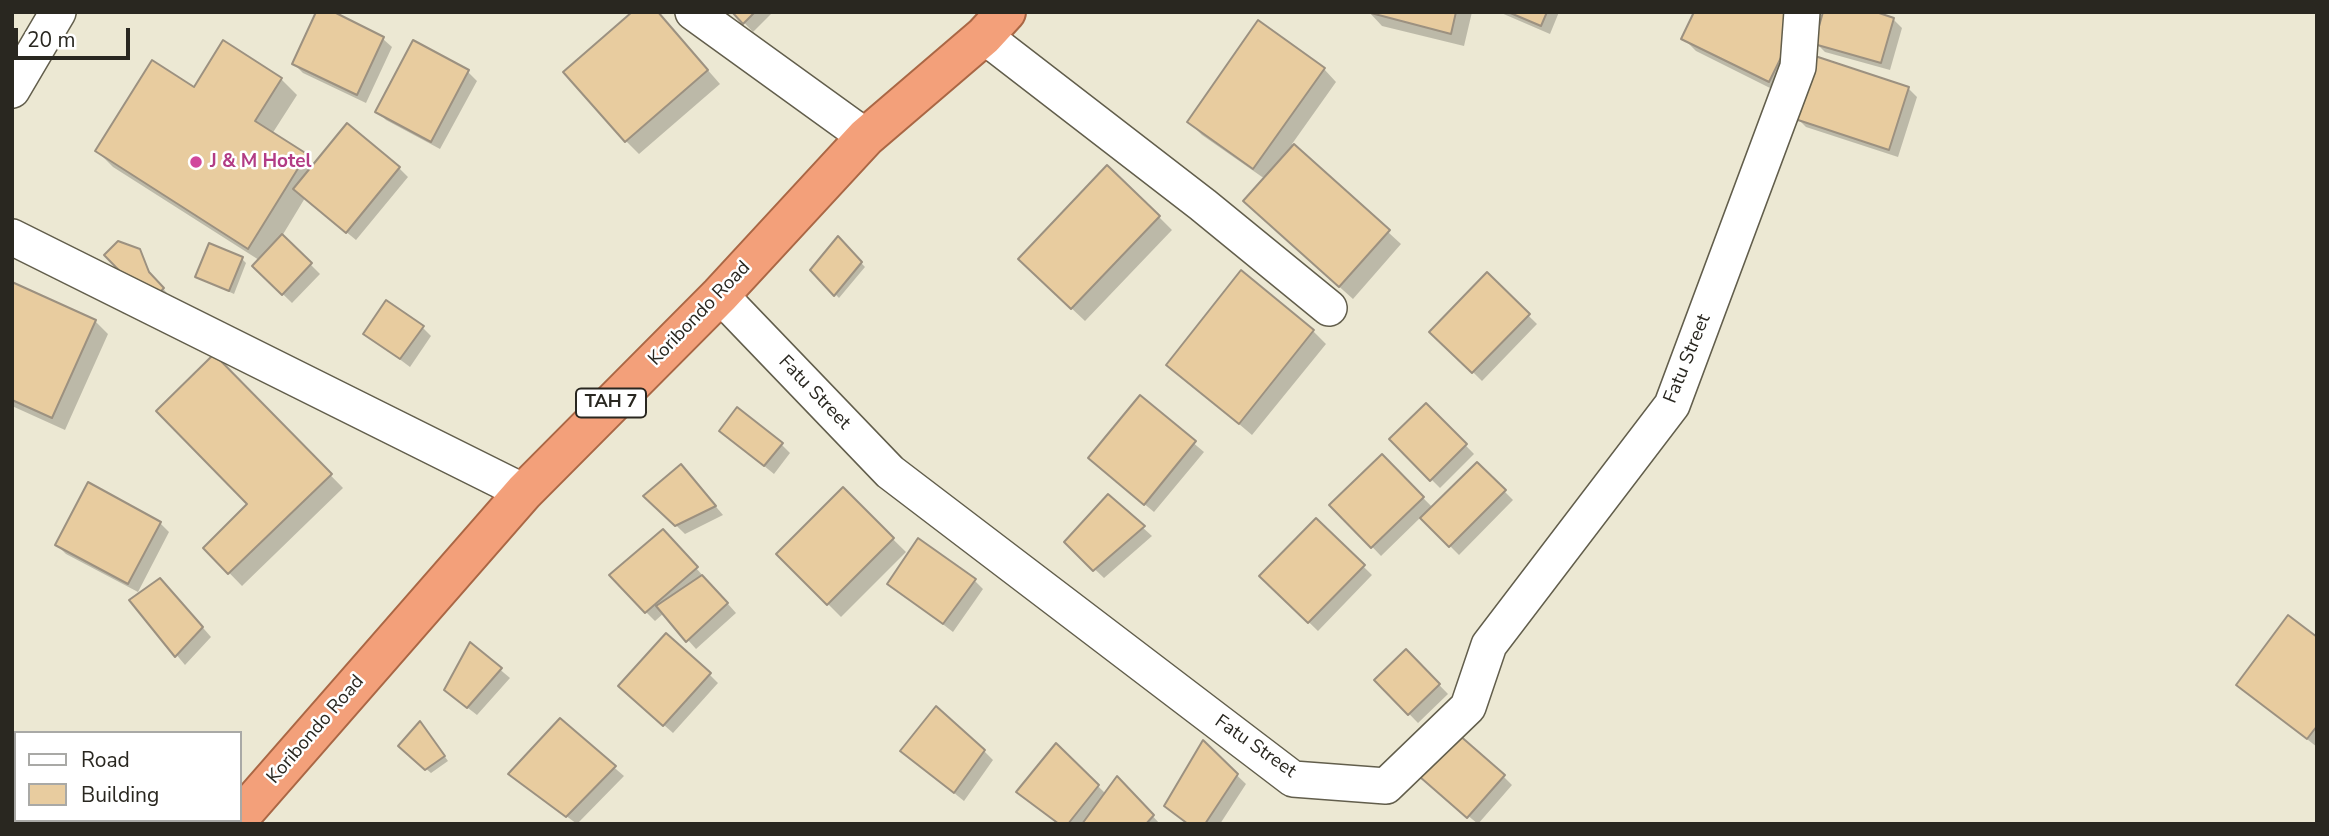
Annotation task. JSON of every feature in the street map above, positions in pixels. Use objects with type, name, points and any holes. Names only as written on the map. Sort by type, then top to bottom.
[{"type":"highway","name":"Koribondo Road","points":[[242,814],[524,492],[720,295],[866,137],[995,24]]},
{"type":"street","points":[[12,90],[58,12]]},
{"type":"street","points":[[693,12],[866,137]]},
{"type":"street","name":"Fatu Street","points":[[720,295],[890,472],[1293,779],[1386,786],[1468,707],[1489,645],[1672,405],[1798,67],[1802,12]]},
{"type":"street","points":[[995,24],[1203,205],[1329,308]]},
{"type":"street","points":[[12,237],[524,492]]},
{"type":"building","points":[[316,12],[334,12],[384,37],[357,95],[292,64]]},
{"type":"building","points":[[632,12],[658,12],[708,70],[625,142],[563,72]]},
{"type":"building","points":[[732,12],[755,12],[743,24]]},
{"type":"building","points":[[1367,12],[1456,12],[1451,34]]},
{"type":"building","points":[[1508,12],[1547,12],[1541,26]]},
{"type":"building","points":[[1694,12],[1792,12],[1801,17],[1769,82],[1681,39]]},
{"type":"building","points":[[1823,12],[1876,12],[1894,18],[1881,63],[1814,44]]},
{"type":"building","points":[[1258,20],[1325,68],[1253,169],[1187,122]]},
{"type":"building","points":[[223,40],[282,78],[255,121],[307,154],[248,249],[95,151],[152,60],[194,87]]},
{"type":"building","points":[[413,40],[469,70],[431,142],[375,112]]},
{"type":"building","points":[[1815,56],[1909,87],[1889,150],[1795,119]]},
{"type":"building","points":[[347,123],[400,167],[346,233],[293,189]]},
{"type":"building","points":[[1294,144],[1390,230],[1339,287],[1243,201]]},
{"type":"building","points":[[1107,165],[1160,216],[1071,309],[1018,259]]},
{"type":"building","points":[[282,234],[312,263],[282,295],[252,266]]},
{"type":"building","points":[[838,236],[862,262],[834,296],[810,270]]},
{"type":"building","points":[[118,241],[140,249],[149,272],[164,288],[150,302],[104,255]]},
{"type":"building","points":[[209,243],[243,257],[229,291],[195,277]]},
{"type":"building","points":[[1241,270],[1314,330],[1239,424],[1166,365]]},
{"type":"building","points":[[1487,272],[1530,314],[1472,373],[1429,332]]},
{"type":"building","points":[[12,282],[96,320],[52,418],[12,400]]},
{"type":"building","points":[[386,300],[424,326],[400,359],[363,334]]},
{"type":"building","points":[[214,354],[332,474],[228,574],[203,548],[247,504],[156,411]]},
{"type":"building","points":[[1140,395],[1196,441],[1144,505],[1088,458]]},
{"type":"building","points":[[1426,403],[1467,444],[1430,481],[1389,439]]},
{"type":"building","points":[[737,407],[783,443],[764,466],[719,431]]},
{"type":"building","points":[[1382,454],[1424,497],[1371,548],[1329,505]]},
{"type":"building","points":[[1477,462],[1506,490],[1449,547],[1420,518]]},
{"type":"building","points":[[681,464],[716,506],[675,526],[643,496]]},
{"type":"building","points":[[88,482],[161,522],[128,584],[55,545]]},
{"type":"building","points":[[843,487],[894,538],[827,605],[776,554]]},
{"type":"building","points":[[1108,494],[1145,526],[1093,571],[1064,542]]},
{"type":"building","points":[[1316,518],[1365,565],[1308,623],[1259,576]]},
{"type":"building","points":[[663,529],[698,567],[645,613],[609,575]]},
{"type":"building","points":[[918,538],[976,579],[943,624],[887,584]]},
{"type":"building","points":[[702,575],[728,603],[686,642],[656,606]]},
{"type":"building","points":[[160,578],[203,627],[175,657],[129,600]]},
{"type":"building","points":[[2288,615],[2317,637],[2317,726],[2307,739],[2236,685]]},
{"type":"building","points":[[666,633],[711,673],[663,726],[618,686]]},
{"type":"building","points":[[470,642],[502,668],[467,708],[444,690]]},
{"type":"building","points":[[1406,649],[1440,684],[1408,715],[1374,680]]},
{"type":"building","points":[[936,706],[985,750],[954,793],[900,751]]},
{"type":"building","points":[[560,718],[616,766],[566,817],[508,774]]},
{"type":"building","points":[[420,721],[445,756],[425,770],[398,746]]},
{"type":"building","points":[[1458,734],[1505,775],[1467,818],[1420,777]]},
{"type":"building","points":[[1203,740],[1238,774],[1205,824],[1188,824],[1164,806]]},
{"type":"building","points":[[1056,743],[1099,785],[1068,824],[1059,824],[1016,792]]},
{"type":"building","points":[[1117,776],[1154,815],[1146,824],[1082,824]]},
{"type":"place","name":"J & M Hotel","points":[[196,162]]}]
